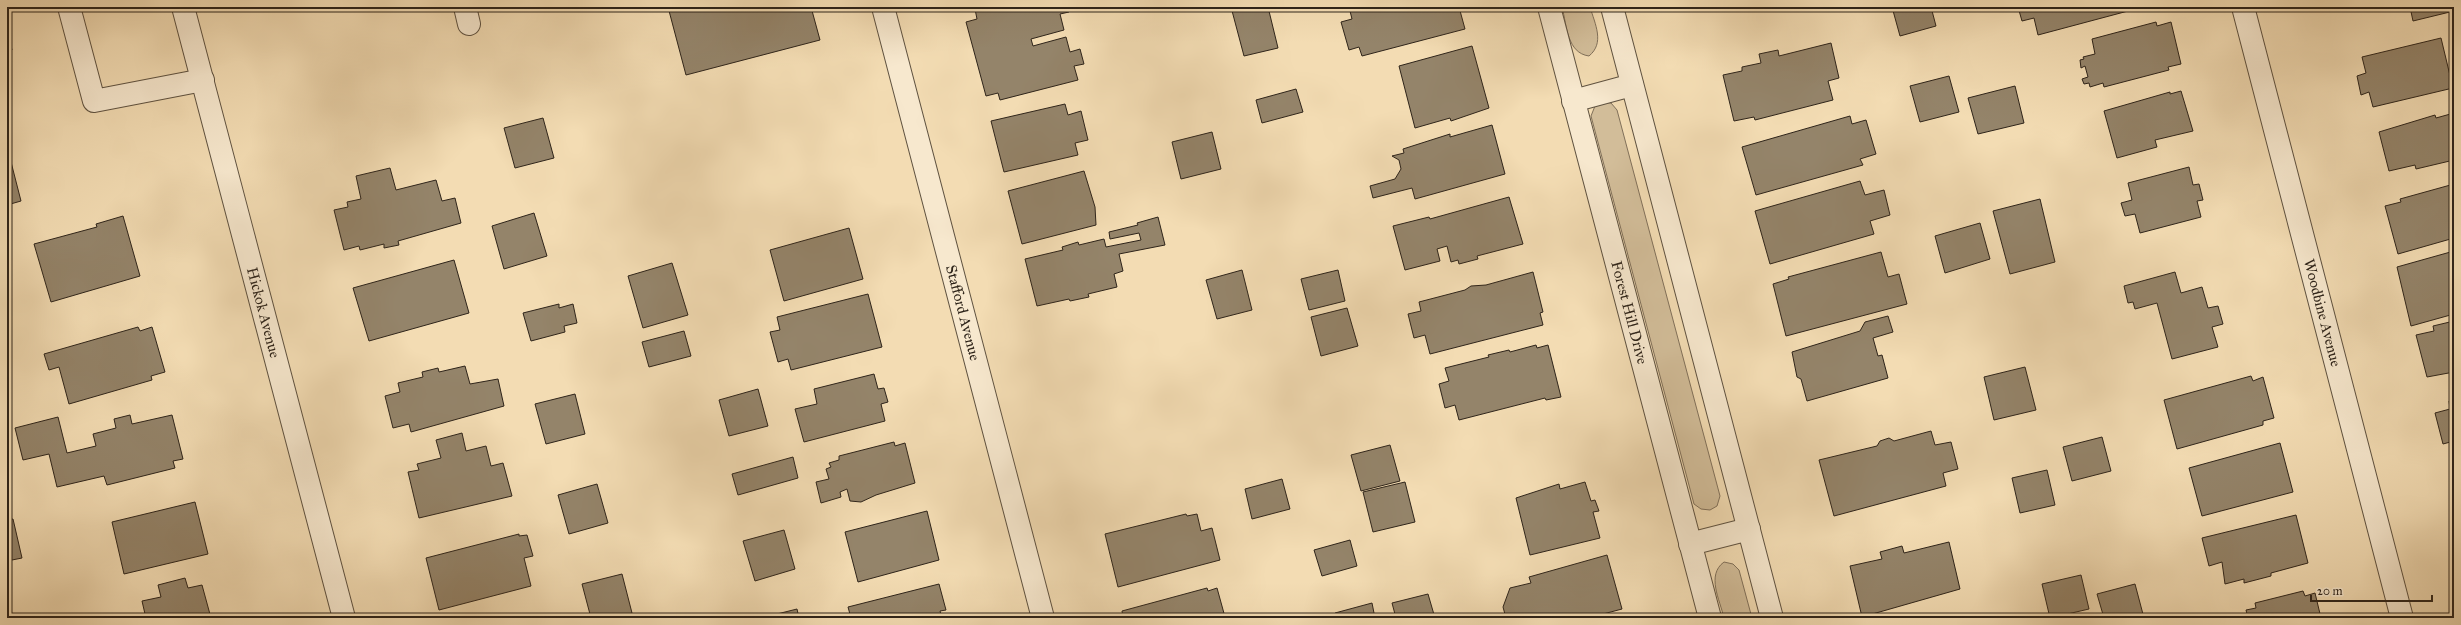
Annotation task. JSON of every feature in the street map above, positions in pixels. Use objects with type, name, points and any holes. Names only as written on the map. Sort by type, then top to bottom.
[{"type":"street","points":[[69,7],[94,101],[202,80]]},
{"type":"street","name":"Hickok Avenue","points":[[183,7],[344,618]]},
{"type":"street","name":"Stafford Avenue","points":[[883,7],[1043,618]]},
{"type":"street","name":"Forest Hill Drive","points":[[1548,7],[1710,618]]},
{"type":"street","points":[[1612,7],[1772,618]]},
{"type":"street","name":"Woodbine Avenue","points":[[2243,7],[2402,618]]},
{"type":"street","points":[[1573,101],[1632,85]]},
{"type":"street","points":[[1690,544],[1749,529]]},
{"type":"shaded area","points":[[1562,7],[1590,7],[1598,39],[1594,51],[1589,56],[1576,50],[1572,44],[1569,38]]},
{"type":"shaded area","points":[[1602,102],[1611,103],[1617,110],[1720,496],[1717,506],[1710,510],[1701,509],[1694,504],[1591,116],[1595,106]]},
{"type":"shaded area","points":[[1724,562],[1733,564],[1739,570],[1752,618],[1724,618],[1717,596],[1715,581],[1719,567]]},
{"type":"building","points":[[668,7],[811,7],[820,40],[686,75]]},
{"type":"building","points":[[982,7],[1068,7],[1069,12],[1060,14],[1064,30],[1031,39],[1033,46],[1066,37],[1070,52],[1080,49],[1084,64],[1074,66],[1078,80],[1000,100],[998,93],[986,96],[966,22],[977,19],[975,9]]},
{"type":"building","points":[[1231,7],[1268,7],[1278,48],[1244,56]]},
{"type":"building","points":[[1349,7],[1459,7],[1465,29],[1362,56],[1359,47],[1349,50],[1341,22],[1352,19]]},
{"type":"building","points":[[1892,7],[1931,7],[1936,26],[1900,36]]},
{"type":"building","points":[[2018,7],[2143,7],[2038,35],[2034,18],[2022,21]]},
{"type":"building","points":[[2410,7],[2454,7],[2454,11],[2413,21]]},
{"type":"building","points":[[2156,22],[2157,26],[2171,22],[2181,64],[2168,67],[2169,70],[2104,87],[2103,83],[2090,87],[2089,83],[2084,84],[2082,79],[2088,77],[2085,66],[2081,68],[2080,60],[2084,59],[2083,57],[2095,54],[2092,39]]},
{"type":"building","points":[[7,31],[12,50],[7,51]]},
{"type":"building","points":[[2441,38],[2453,88],[2373,107],[2369,92],[2361,95],[2357,76],[2366,73],[2362,57]]},
{"type":"building","points":[[1831,43],[1839,78],[1828,81],[1833,100],[1755,120],[1754,117],[1734,121],[1723,75],[1742,71],[1742,67],[1761,63],[1759,54],[1778,50],[1779,56]]},
{"type":"building","points":[[1472,46],[1489,108],[1451,121],[1450,118],[1415,128],[1399,66]]},
{"type":"building","points":[[1949,76],[1959,112],[1920,122],[1910,86]]},
{"type":"building","points":[[2015,86],[2024,123],[1978,134],[1968,98]]},
{"type":"building","points":[[1296,89],[1303,112],[1262,123],[1256,100]]},
{"type":"building","points":[[2181,91],[2193,131],[2155,140],[2157,147],[2117,158],[2104,111],[2170,92],[2170,94]]},
{"type":"building","points":[[1065,104],[1068,115],[1081,111],[1088,140],[1075,143],[1078,155],[1004,172],[991,121]]},
{"type":"building","points":[[2454,113],[2454,160],[2416,169],[2415,165],[2389,171],[2379,132],[2435,115],[2436,118]]},
{"type":"building","points":[[1850,116],[1852,124],[1866,120],[1876,154],[1860,159],[1863,165],[1756,195],[1742,147]]},
{"type":"building","points":[[543,118],[554,158],[515,168],[504,128]]},
{"type":"building","points":[[1492,125],[1505,174],[1415,199],[1412,188],[1373,198],[1370,186],[1395,179],[1401,169],[1399,160],[1392,156],[1404,153],[1403,149],[1450,134],[1450,137]]},
{"type":"building","points":[[1212,132],[1221,169],[1181,179],[1172,142]]},
{"type":"building","points":[[11,162],[21,201],[7,205],[7,163]]},
{"type":"building","points":[[2189,167],[2193,185],[2199,184],[2203,200],[2197,201],[2201,217],[2140,233],[2135,214],[2125,216],[2121,203],[2132,200],[2128,183]]},
{"type":"building","points":[[390,168],[396,190],[436,180],[442,201],[455,198],[461,223],[398,241],[399,245],[384,248],[384,244],[360,250],[359,246],[344,250],[334,210],[348,207],[347,202],[361,199],[356,176]]},
{"type":"building","points":[[1084,171],[1095,207],[1096,225],[1022,244],[1008,191]]},
{"type":"building","points":[[1860,181],[1865,195],[1884,190],[1890,215],[1870,221],[1874,234],[1770,264],[1755,211]]},
{"type":"building","points":[[2454,184],[2454,238],[2398,254],[2385,206],[2401,202],[2400,199]]},
{"type":"building","points":[[1509,197],[1523,244],[1477,256],[1478,259],[1459,264],[1458,260],[1451,262],[1447,246],[1437,249],[1440,261],[1405,270],[1393,226],[1429,217],[1430,219]]},
{"type":"building","points":[[2040,199],[2055,262],[2010,274],[1993,211]]},
{"type":"building","points":[[534,213],[547,256],[504,269],[492,226]]},
{"type":"building","points":[[123,216],[140,276],[51,302],[34,244],[97,227],[96,224]]},
{"type":"building","points":[[1158,217],[1165,245],[1119,254],[1123,271],[1114,274],[1117,287],[1088,294],[1089,297],[1070,301],[1069,299],[1037,306],[1025,259],[1063,250],[1062,247],[1078,242],[1079,245],[1104,239],[1106,247],[1141,240],[1139,233],[1110,239],[1109,232],[1138,225],[1137,223]]},
{"type":"building","points":[[1980,223],[1990,259],[1945,273],[1935,236]]},
{"type":"building","points":[[849,228],[863,279],[784,301],[770,250]]},
{"type":"building","points":[[2454,251],[2454,314],[2411,326],[2397,267]]},
{"type":"building","points":[[1881,252],[1888,277],[1899,274],[1907,304],[1786,336],[1773,284],[1789,279],[1788,277]]},
{"type":"building","points":[[454,260],[469,313],[369,341],[353,288]]},
{"type":"building","points":[[672,263],[688,315],[643,328],[628,276]]},
{"type":"building","points":[[1242,270],[1252,310],[1217,319],[1206,280]]},
{"type":"building","points":[[1338,270],[1345,301],[1309,310],[1301,279]]},
{"type":"building","points":[[1533,272],[1543,312],[1540,313],[1543,325],[1430,354],[1425,335],[1414,338],[1408,314],[1421,311],[1419,302],[1465,290],[1471,286],[1486,285]]},
{"type":"building","points":[[2175,272],[2181,293],[2202,287],[2208,308],[2218,306],[2223,324],[2212,327],[2218,347],[2172,359],[2157,303],[2135,309],[2133,302],[2128,303],[2124,286]]},
{"type":"building","points":[[868,294],[882,347],[791,370],[788,359],[778,362],[770,332],[780,330],[777,317]]},
{"type":"building","points":[[559,304],[559,308],[573,304],[577,323],[564,326],[565,332],[531,341],[523,313]]},
{"type":"building","points":[[1347,308],[1358,346],[1321,356],[1311,317]]},
{"type":"building","points":[[1888,316],[1893,332],[1873,338],[1878,356],[1882,355],[1888,378],[1807,401],[1801,379],[1797,377],[1792,352],[1860,331],[1865,322]]},
{"type":"building","points":[[2454,321],[2454,372],[2427,377],[2416,335],[2434,331],[2433,326]]},
{"type":"building","points":[[138,327],[140,331],[152,327],[165,372],[151,376],[152,380],[69,404],[59,367],[49,370],[44,354]]},
{"type":"building","points":[[684,331],[691,356],[649,367],[642,342]]},
{"type":"building","points":[[1536,345],[1537,348],[1548,345],[1561,397],[1546,400],[1545,398],[1459,420],[1455,405],[1445,408],[1439,384],[1449,381],[1445,368],[1489,357],[1488,355],[1509,350],[1510,352]]},
{"type":"building","points":[[465,366],[470,384],[498,379],[504,406],[411,432],[409,424],[393,428],[385,396],[400,392],[398,383],[423,377],[422,372],[438,368],[439,372]]},
{"type":"building","points":[[2025,367],[2036,410],[1994,420],[1984,377]]},
{"type":"building","points":[[874,374],[878,389],[884,388],[888,402],[881,404],[885,421],[804,442],[795,409],[817,404],[814,389]]},
{"type":"building","points":[[2251,376],[2253,381],[2263,377],[2274,418],[2263,421],[2263,425],[2177,449],[2164,400]]},
{"type":"building","points":[[758,389],[768,426],[729,436],[719,400]]},
{"type":"building","points":[[575,394],[585,434],[546,444],[535,404]]},
{"type":"building","points":[[2454,399],[2454,441],[2443,444],[2435,413],[2450,409],[2449,401]]},
{"type":"building","points":[[130,415],[132,424],[172,415],[183,459],[173,461],[175,468],[107,485],[104,476],[57,487],[49,454],[23,460],[15,428],[58,417],[67,453],[96,446],[93,434],[116,428],[114,419]]},
{"type":"building","points":[[1931,431],[1935,445],[1951,442],[1958,469],[1943,473],[1946,486],[1834,516],[1819,460],[1877,446],[1880,441],[1889,438],[1894,441]]},
{"type":"building","points":[[462,433],[466,451],[486,446],[491,466],[503,463],[512,496],[419,518],[408,472],[419,470],[417,464],[441,458],[436,440]]},
{"type":"building","points":[[2102,437],[2111,471],[2072,481],[2063,447]]},
{"type":"building","points":[[894,442],[895,446],[905,443],[915,483],[876,495],[861,502],[850,501],[847,489],[840,492],[841,497],[821,503],[816,482],[829,479],[826,469],[831,467],[829,463],[839,460],[839,456]]},
{"type":"building","points":[[2280,443],[2293,492],[2202,516],[2189,468]]},
{"type":"building","points":[[1390,445],[1400,481],[1361,491],[1351,455]]},
{"type":"building","points":[[793,457],[798,478],[738,495],[732,474]]},
{"type":"building","points":[[2047,470],[2055,505],[2020,513],[2012,478]]},
{"type":"building","points":[[1282,479],[1290,509],[1252,519],[1245,489]]},
{"type":"building","points":[[1405,482],[1415,522],[1373,532],[1363,492]]},
{"type":"building","points":[[1585,482],[1591,501],[1595,500],[1599,511],[1593,512],[1600,538],[1530,555],[1516,498],[1559,484],[1560,489]]},
{"type":"building","points":[[597,484],[608,523],[569,534],[558,495]]},
{"type":"building","points":[[195,502],[208,554],[124,574],[112,522]]},
{"type":"building","points":[[927,511],[939,560],[858,582],[845,532]]},
{"type":"building","points":[[1186,514],[1187,516],[1197,514],[1201,531],[1212,528],[1220,560],[1118,587],[1105,534]]},
{"type":"building","points":[[2296,515],[2308,563],[2271,573],[2271,576],[2244,583],[2244,579],[2225,584],[2222,562],[2209,566],[2202,538]]},
{"type":"building","points":[[13,519],[22,558],[7,561],[7,520]]},
{"type":"building","points":[[784,530],[795,569],[755,581],[743,541]]},
{"type":"building","points":[[519,534],[519,536],[527,535],[533,556],[524,558],[531,586],[439,610],[426,558]]},
{"type":"building","points":[[1350,540],[1357,566],[1322,576],[1314,550]]},
{"type":"building","points":[[1949,542],[1960,589],[1862,617],[1850,566],[1882,559],[1880,552],[1902,546],[1904,553]]},
{"type":"building","points":[[1607,555],[1622,609],[1588,618],[1506,618],[1503,607],[1510,588],[1531,583],[1529,577]]},
{"type":"building","points":[[622,574],[632,613],[614,618],[591,618],[582,584]]},
{"type":"building","points":[[2081,575],[2089,609],[2050,618],[2042,584]]},
{"type":"building","points":[[185,578],[188,588],[202,585],[211,618],[130,618],[145,614],[142,601],[161,597],[158,585]]},
{"type":"building","points":[[939,584],[946,610],[940,611],[942,618],[851,618],[848,607]]},
{"type":"building","points":[[2135,584],[2144,618],[2104,618],[2097,594]]},
{"type":"building","points":[[1207,588],[1208,591],[1217,588],[1225,617],[1123,618],[1122,611]]},
{"type":"building","points":[[2303,591],[2305,596],[2315,593],[2321,618],[2248,618],[2246,610],[2256,608],[2255,603]]},
{"type":"building","points":[[1428,594],[1435,618],[1396,618],[1392,603]]},
{"type":"building","points":[[1372,603],[1375,618],[1336,618],[1335,613]]},
{"type":"building","points":[[797,609],[799,618],[761,618]]}]
